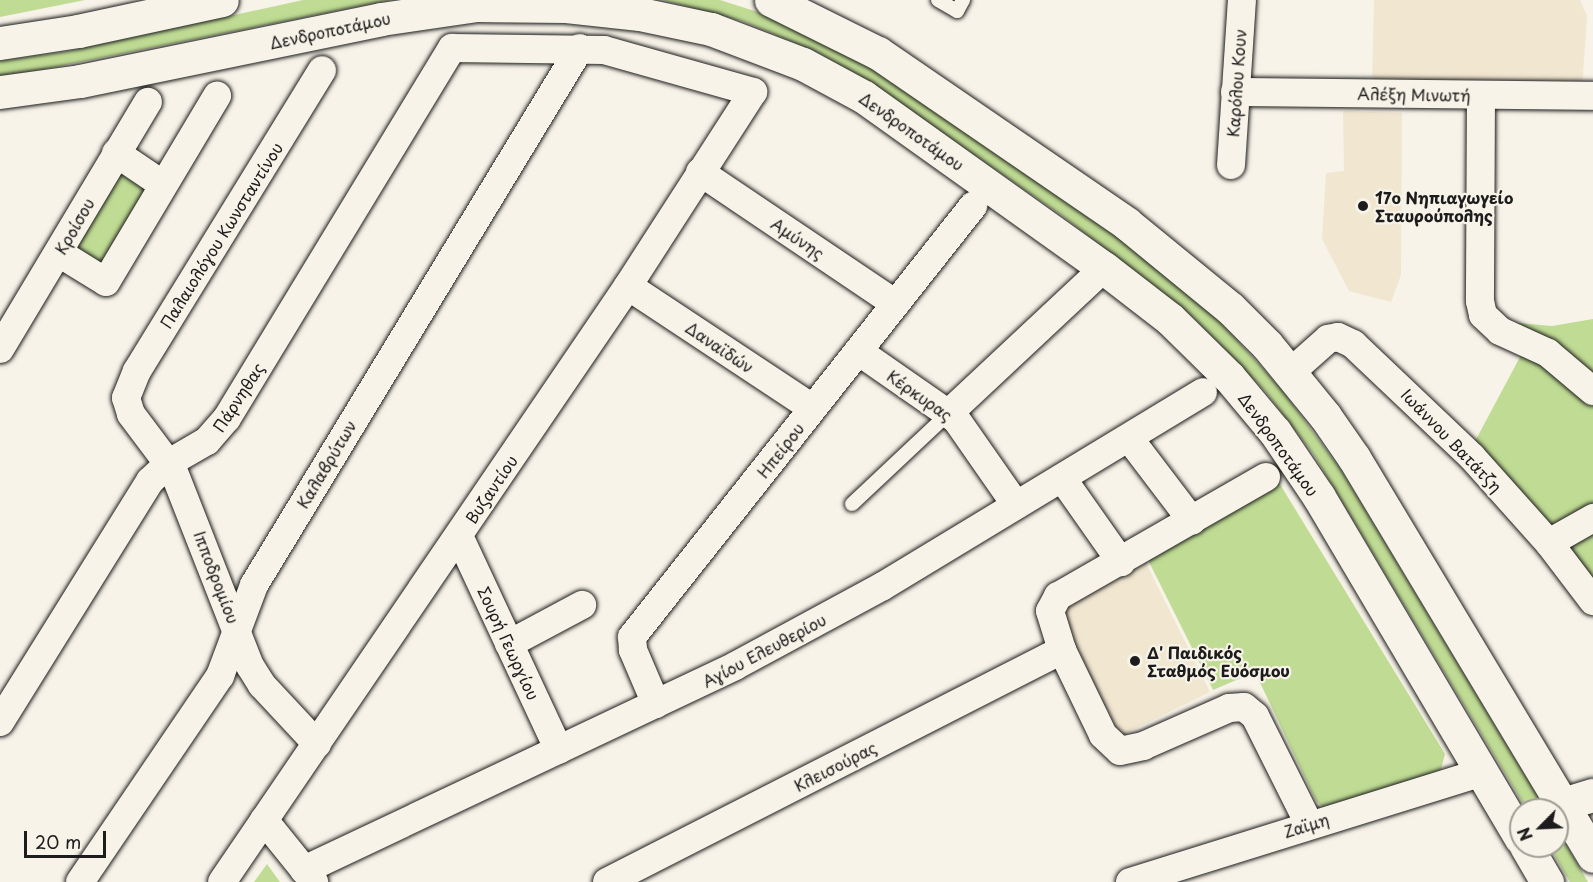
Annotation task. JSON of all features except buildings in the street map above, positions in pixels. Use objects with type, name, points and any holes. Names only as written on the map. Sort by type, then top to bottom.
[{"type":"main road","points":[[0,43],[68,33],[222,0]]},
{"type":"main road","points":[[771,0],[878,53],[1126,223],[1230,308],[1291,372],[1325,416],[1578,800],[1593,856]]},
{"type":"main road","name":"Δενδροποτάμου","points":[[0,92],[62,84],[341,26],[448,8],[528,5],[640,14],[735,36],[844,84],[1104,268],[1201,348],[1275,432],[1323,505],[1509,817]]},
{"type":"main road","points":[[1533,858],[1547,882]]},
{"type":"street","name":"Καρόλου Κουν","points":[[1231,165],[1242,0]]},
{"type":"street","name":"Πάρνηθας","points":[[0,722],[129,513],[169,463],[207,441],[227,418],[452,48],[580,48]]},
{"type":"street","name":"Βυζαντίου","points":[[222,882],[628,286],[753,92],[644,58],[580,48]]},
{"type":"street","name":"Καλαβρύτων","points":[[80,882],[220,676],[238,632],[248,598],[275,548],[580,48]]},
{"type":"street","name":"Παλαιολόγου Κωνσταντίνου","points":[[127,403],[127,392],[137,371],[322,70]]},
{"type":"street","name":"Αλέξη Μινωτή","points":[[1235,92],[1593,96]]},
{"type":"street","points":[[1481,95],[1480,301],[1483,315],[1500,330],[1548,353],[1593,391]]},
{"type":"street","points":[[59,253],[106,282],[162,184],[217,96]]},
{"type":"street","name":"Κροίσου","points":[[0,349],[148,102]]},
{"type":"street","points":[[116,153],[162,184]]},
{"type":"street","name":"Αμύνης","points":[[700,172],[896,304]]},
{"type":"street","name":"Ηπείρου","points":[[656,704],[633,650],[632,637],[973,206]]},
{"type":"street","points":[[949,413],[1104,268]]},
{"type":"street","name":"Δαναϊδών","points":[[628,286],[812,408]]},
{"type":"street","name":"Ιωάννου Βατάτζη","points":[[1291,372],[1328,339],[1338,337],[1348,341],[1457,442],[1549,543],[1593,601]]},
{"type":"street","name":"Κέρκυρας","points":[[858,351],[949,413],[996,471],[1016,505]]},
{"type":"street","name":"Αγίου Ελευθερίου","points":[[309,876],[559,750],[656,704],[883,586],[1203,392]]},
{"type":"street","name":"Ιπποδρομίου","points":[[127,403],[134,419],[169,463],[258,680],[317,744]]},
{"type":"street","points":[[1129,438],[1192,521]]},
{"type":"street","points":[[1266,477],[1058,596],[1050,611],[1062,650],[1103,735],[1120,751],[1143,746],[1229,708],[1244,707],[1256,716],[1309,824]]},
{"type":"street","points":[[1062,478],[1121,562]]},
{"type":"street","points":[[1549,543],[1593,518]]},
{"type":"street","name":"Σουρή Γεωργίου","points":[[459,536],[559,750]]},
{"type":"street","points":[[509,644],[582,605]]},
{"type":"street","name":"Κλεισούρας","points":[[608,882],[1062,650]]},
{"type":"street","name":"Ζαϊμη","points":[[1130,882],[1309,824],[1483,772]]},
{"type":"street","points":[[264,820],[309,876]]},
{"type":"lane","points":[[938,0],[957,11],[963,0]]},
{"type":"lane","points":[[852,504],[949,413]]},
{"type":"shaded area","points":[[1374,0],[1580,0],[1587,16],[1582,88],[1372,87]]},
{"type":"shaded area","name":"17ο Νηπιαγωγείο Σταυρούπολης","points":[[1343,111],[1402,113],[1401,275],[1391,302],[1349,291],[1322,239],[1326,173],[1344,171]]},
{"type":"shaded area","name":"Δ' Παιδικός Σταθμός Ευόσμου","points":[[1143,557],[1210,692],[1114,739],[1060,629],[1064,601]]},
{"type":"green space","points":[[0,0],[85,0],[0,17]]},
{"type":"green space","points":[[303,0],[391,0],[0,78],[0,61],[69,51]]},
{"type":"green space","points":[[662,0],[720,0],[764,14],[860,60],[1140,253],[1220,321],[1282,390],[1341,470],[1539,798],[1520,798],[1314,455],[1265,391],[1193,317],[1064,217],[861,77],[819,53],[742,21]]},
{"type":"green space","points":[[116,153],[162,184],[106,282],[59,253]]},
{"type":"green space","points":[[1593,319],[1593,589],[1473,445],[1520,357],[1508,322],[1552,326]]},
{"type":"green space","points":[[1278,481],[1445,754],[1440,773],[1325,809],[1316,801],[1255,672],[1213,690],[1146,556]]},
{"type":"green space","points":[[1569,850],[1588,882],[1570,882],[1556,858],[1569,858]]},
{"type":"green space","points":[[267,864],[280,882],[254,882]]},
{"type":"place","name":"17ο Νηπιαγωγείο Σταυρούπολης","points":[[1363,206]]},
{"type":"place","name":"Δ' Παιδικός Σταθμός Ευόσμου","points":[[1135,661]]}]
